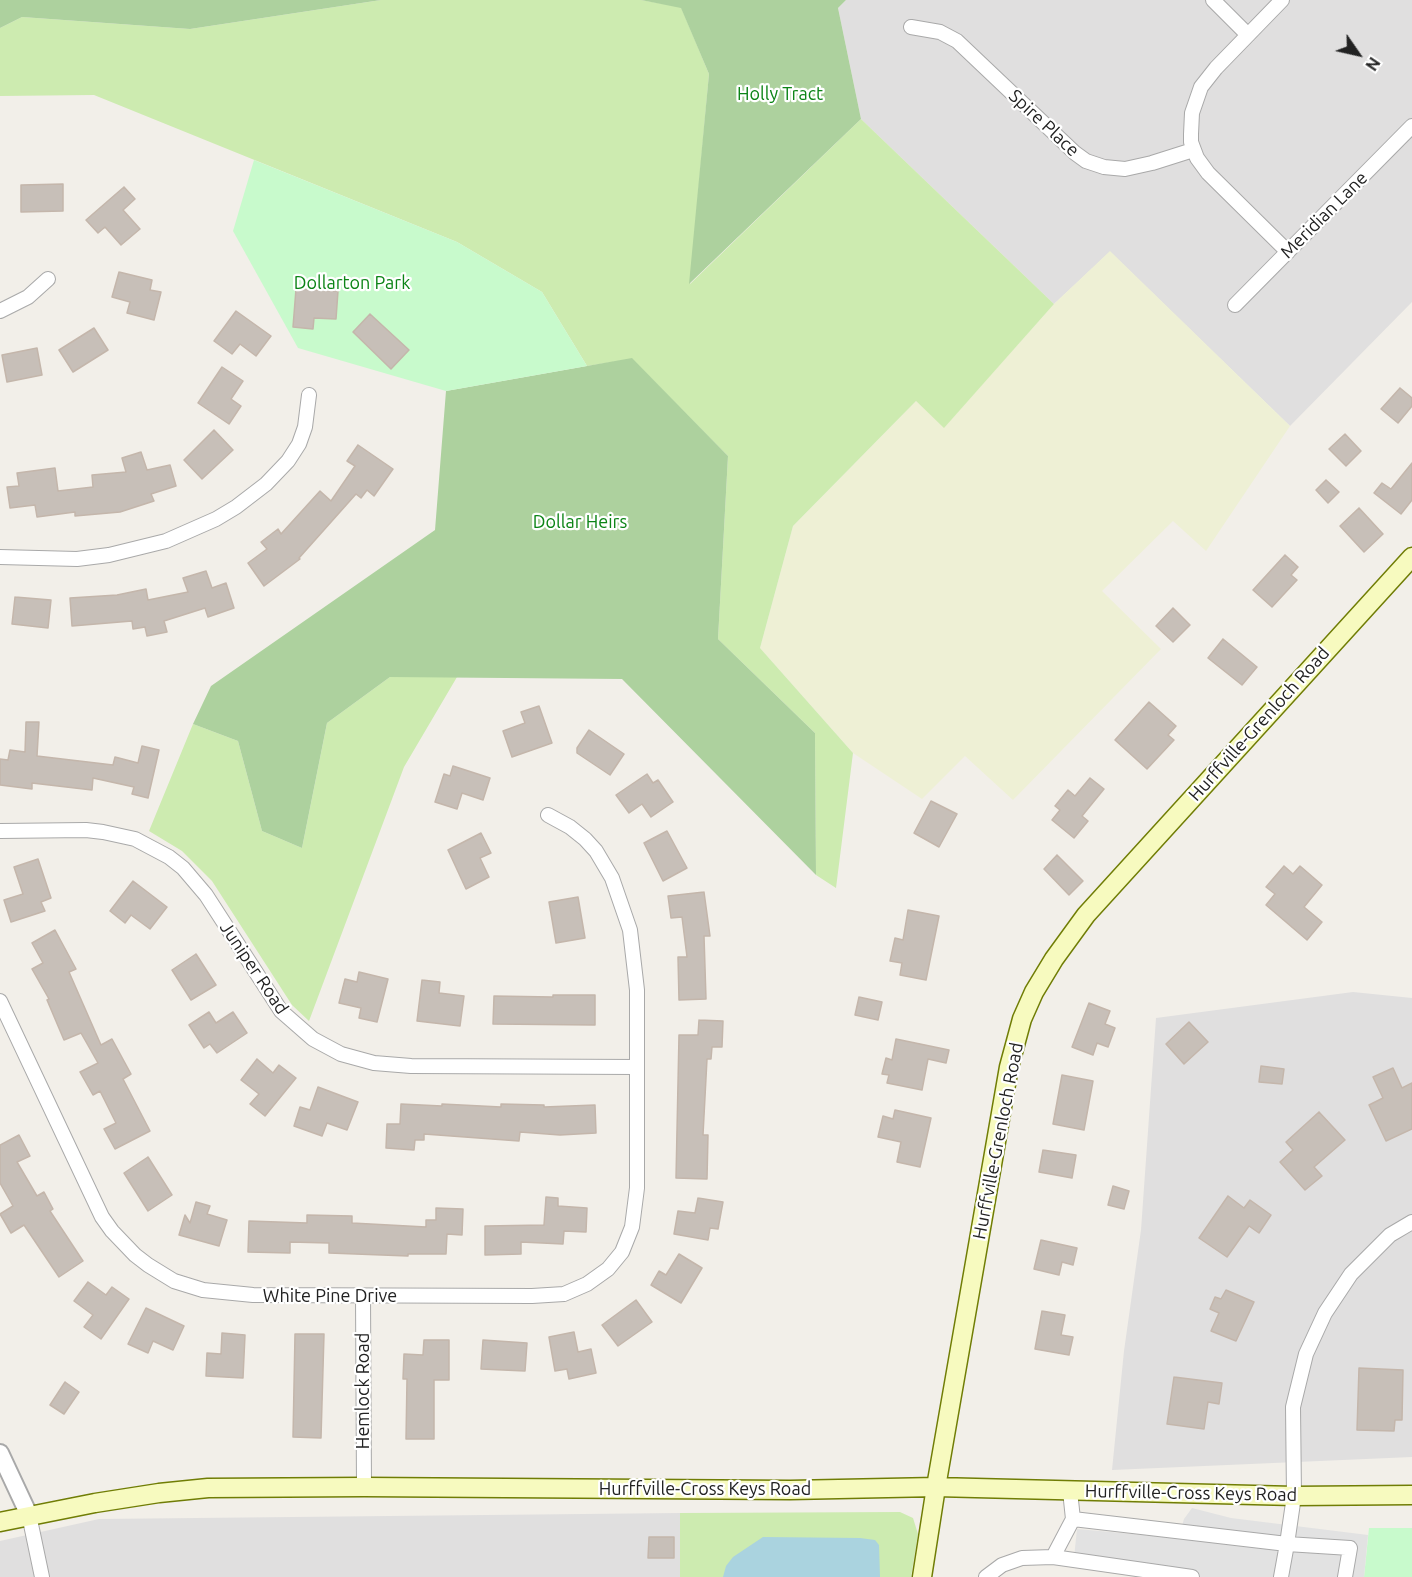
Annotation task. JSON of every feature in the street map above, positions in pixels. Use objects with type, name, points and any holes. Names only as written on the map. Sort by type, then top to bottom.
[{"type":"main road","name":"Hurffville-Grenloch Road","points":[[922,1577],[1009,1067],[1022,1019],[1034,992],[1054,959],[1086,915],[1412,556]]},
{"type":"main road","name":"Hurffville-Cross Keys Road","points":[[0,1522],[95,1503],[187,1490],[364,1486],[790,1490],[936,1487],[1294,1496],[1412,1495]]},
{"type":"street","points":[[1213,0],[1248,35]]},
{"type":"street","points":[[1282,0],[1216,68],[1198,94],[1191,124],[1191,142],[1193,150],[1208,173],[1288,252]]},
{"type":"street","name":"Spire Place","points":[[911,27],[940,32],[957,41],[1086,161],[1104,167],[1125,169],[1193,150]]},
{"type":"street","name":"Meridian Lane","points":[[1235,305],[1412,126]]},
{"type":"street","points":[[0,311],[27,297],[48,279]]},
{"type":"street","points":[[0,557],[77,559],[109,555],[166,541],[216,519],[251,496],[279,472],[288,461],[299,444],[305,427],[309,395]]},
{"type":"street","name":"White Pine Drive","points":[[0,1001],[102,1217],[135,1255],[174,1281],[203,1290],[253,1295],[549,1296],[576,1290],[608,1269],[622,1252],[629,1239],[635,1216],[636,969],[630,930],[620,895],[612,878],[596,851],[570,827],[549,815]]},
{"type":"street","name":"Juniper Road","points":[[0,831],[86,830],[103,832],[135,839],[169,857],[183,868],[206,895],[281,1011],[301,1030],[341,1054],[374,1063],[411,1066],[637,1067]]},
{"type":"street","points":[[1281,1577],[1294,1496],[1293,1407],[1306,1354],[1325,1313],[1351,1274],[1390,1234],[1412,1222]]},
{"type":"street","name":"Hemlock Road","points":[[363,1296],[364,1486]]},
{"type":"street","points":[[0,1453],[29,1515],[42,1577]]},
{"type":"street","points":[[1053,1557],[1073,1518],[1070,1491]]},
{"type":"street","points":[[1073,1518],[1287,1544],[1350,1548],[1345,1577]]},
{"type":"street","points":[[986,1577],[1002,1565],[1022,1558],[1053,1557],[1192,1577]]},
{"type":"shaded area","points":[[846,0],[1412,0],[1412,302],[1290,426],[1110,252],[1054,304],[861,119],[838,8]]},
{"type":"shaded area","points":[[1353,992],[1412,998],[1412,1457],[1112,1470],[1124,1351],[1141,1230],[1156,1018]]},
{"type":"shaded area","points":[[1192,1508],[1231,1518],[1368,1535],[1364,1577],[1189,1577],[1073,1567],[1077,1529],[1178,1538],[1184,1519]]},
{"type":"shaded area","points":[[680,1513],[680,1577],[0,1577],[0,1541],[99,1519]]},
{"type":"green space","points":[[0,0],[381,0],[190,29],[22,17],[0,28]]},
{"type":"green space","points":[[381,0],[641,0],[681,7],[709,74],[690,284],[861,119],[1054,304],[944,428],[916,401],[793,526],[760,648],[853,753],[836,888],[816,875],[815,733],[718,639],[728,456],[632,359],[587,366],[542,292],[457,242],[94,95],[0,96],[0,28],[22,17],[190,29]]},
{"type":"green space","name":"Holly Tract","points":[[641,0],[846,0],[838,8],[861,119],[689,284],[709,74],[681,8]]},
{"type":"green space","name":"Dollarton Park","points":[[254,160],[457,242],[542,292],[587,366],[446,391],[298,348],[233,231]]},
{"type":"green space","points":[[1110,251],[1290,426],[1206,551],[1173,521],[1102,591],[1161,649],[1013,800],[965,756],[922,799],[853,753],[760,648],[793,526],[916,401],[944,427],[1054,304]]},
{"type":"green space","name":"Dollar Heirs","points":[[632,358],[728,456],[718,639],[815,733],[816,875],[622,679],[390,677],[327,723],[302,848],[262,831],[238,741],[193,724],[211,686],[435,530],[446,391]]},
{"type":"green space","points":[[390,677],[457,677],[404,767],[309,1021],[292,1005],[212,881],[182,851],[149,831],[193,724],[238,741],[262,831],[302,848],[327,723]]},
{"type":"green space","points":[[900,1512],[913,1518],[918,1534],[911,1577],[680,1577],[680,1513]]},
{"type":"green space","points":[[1369,1528],[1412,1528],[1412,1577],[1364,1577]]},
{"type":"water","points":[[763,1537],[875,1540],[879,1545],[880,1577],[723,1577],[726,1566],[733,1557]]},
{"type":"building","points":[[63,184],[63,211],[21,212],[21,185]]},
{"type":"building","points":[[124,187],[135,199],[123,210],[140,229],[121,245],[105,227],[98,233],[86,220]]},
{"type":"building","points":[[119,272],[152,280],[150,290],[161,292],[154,320],[127,313],[130,302],[112,297]]},
{"type":"building","points":[[296,289],[338,291],[336,319],[314,318],[313,329],[293,327]]},
{"type":"building","points":[[236,311],[271,336],[256,356],[240,344],[232,354],[214,341]]},
{"type":"building","points":[[370,314],[409,350],[391,369],[353,332]]},
{"type":"building","points":[[94,328],[108,350],[73,372],[59,350]]},
{"type":"building","points":[[37,348],[42,375],[7,382],[2,355]]},
{"type":"building","points":[[222,367],[243,381],[231,399],[241,406],[229,424],[198,403]]},
{"type":"building","points":[[1400,388],[1412,398],[1412,406],[1398,423],[1381,409]]},
{"type":"building","points":[[214,430],[233,450],[202,479],[184,460]]},
{"type":"building","points":[[1345,434],[1361,451],[1346,466],[1329,449]]},
{"type":"building","points":[[358,445],[393,469],[374,496],[367,490],[361,498],[356,494],[300,559],[264,586],[248,563],[267,549],[261,542],[278,529],[281,534],[320,491],[331,501],[355,466],[347,461]]},
{"type":"building","points":[[141,452],[147,470],[170,465],[176,486],[151,494],[154,501],[120,512],[75,516],[75,512],[37,517],[35,505],[10,508],[7,487],[19,486],[17,473],[55,468],[58,491],[93,487],[92,475],[126,472],[122,458]]},
{"type":"building","points":[[1412,463],[1412,500],[1401,514],[1374,493],[1382,483],[1391,489]]},
{"type":"building","points":[[1326,480],[1339,492],[1328,503],[1316,490]]},
{"type":"building","points":[[1359,508],[1383,534],[1364,552],[1340,526]]},
{"type":"building","points":[[1285,555],[1298,567],[1291,575],[1297,580],[1272,607],[1253,590]]},
{"type":"building","points":[[206,571],[212,588],[226,583],[234,608],[208,617],[205,608],[164,621],[167,632],[147,636],[145,627],[133,629],[132,621],[72,626],[70,598],[117,595],[146,589],[148,600],[188,592],[183,578]]},
{"type":"building","points":[[15,597],[51,600],[48,628],[12,624]]},
{"type":"building","points":[[1173,608],[1190,625],[1173,642],[1156,626]]},
{"type":"building","points":[[1223,639],[1257,667],[1242,685],[1208,658]]},
{"type":"building","points":[[1149,702],[1176,726],[1168,735],[1174,740],[1147,769],[1115,740]]},
{"type":"building","points":[[539,706],[552,743],[512,757],[503,731],[525,723],[521,712]]},
{"type":"building","points":[[26,722],[39,722],[37,756],[113,765],[115,757],[138,763],[142,746],[159,750],[148,798],[132,794],[134,787],[93,778],[92,790],[32,783],[32,789],[0,785],[0,759],[8,760],[10,750],[25,752]]},
{"type":"building","points":[[589,730],[624,754],[610,775],[577,753],[577,748]]},
{"type":"building","points":[[453,766],[490,778],[483,800],[462,793],[457,809],[435,802],[444,774],[450,776]]},
{"type":"building","points":[[647,774],[653,783],[658,780],[673,802],[651,817],[642,804],[629,813],[616,795]]},
{"type":"building","points":[[1090,778],[1104,789],[1082,816],[1088,821],[1074,838],[1052,820],[1060,810],[1055,806],[1068,790],[1075,796]]},
{"type":"building","points":[[931,801],[957,814],[939,847],[914,833]]},
{"type":"building","points":[[667,831],[687,868],[663,881],[644,843]]},
{"type":"building","points":[[481,833],[491,853],[480,858],[489,877],[466,889],[448,850]]},
{"type":"building","points":[[1057,855],[1083,881],[1069,895],[1044,869]]},
{"type":"building","points":[[38,859],[51,898],[41,902],[45,911],[11,922],[4,900],[23,894],[14,867]]},
{"type":"building","points":[[1284,866],[1293,874],[1300,866],[1322,885],[1304,907],[1322,922],[1307,940],[1266,905],[1275,894],[1266,887]]},
{"type":"building","points":[[133,881],[167,907],[150,929],[131,915],[125,923],[110,911]]},
{"type":"building","points":[[704,892],[710,936],[704,936],[706,999],[679,1000],[678,957],[687,957],[682,917],[671,918],[668,896]]},
{"type":"building","points":[[578,897],[585,938],[556,943],[549,902]]},
{"type":"building","points":[[908,910],[939,916],[926,980],[900,975],[902,963],[890,961],[895,938],[903,940]]},
{"type":"building","points":[[55,930],[76,969],[69,972],[101,1045],[112,1039],[131,1074],[123,1079],[150,1131],[115,1149],[104,1129],[116,1123],[100,1091],[93,1095],[80,1072],[98,1063],[81,1033],[64,1040],[47,1000],[49,999],[32,969],[43,963],[32,943]]},
{"type":"building","points":[[196,954],[216,985],[191,1000],[172,970]]},
{"type":"building","points":[[359,972],[388,979],[377,1022],[359,1018],[361,1008],[339,1003],[345,979],[357,982]]},
{"type":"building","points":[[422,980],[440,982],[439,993],[464,996],[460,1026],[417,1021]]},
{"type":"building","points":[[553,995],[595,995],[595,1025],[493,1024],[494,996],[553,997]]},
{"type":"building","points":[[859,997],[882,1002],[878,1020],[855,1015]]},
{"type":"building","points":[[1089,1003],[1110,1011],[1105,1024],[1115,1028],[1108,1047],[1097,1043],[1093,1055],[1072,1047]]},
{"type":"building","points":[[209,1012],[216,1023],[233,1012],[247,1033],[217,1053],[210,1044],[204,1048],[189,1025]]},
{"type":"building","points":[[699,1020],[723,1021],[722,1047],[712,1047],[711,1059],[707,1059],[703,1135],[708,1135],[707,1179],[676,1178],[679,1035],[698,1035]]},
{"type":"building","points":[[1189,1022],[1208,1042],[1184,1064],[1166,1044]]},
{"type":"building","points":[[896,1039],[949,1050],[946,1063],[928,1059],[922,1090],[887,1083],[889,1075],[882,1074],[886,1058],[892,1060]]},
{"type":"building","points":[[257,1059],[273,1073],[279,1065],[296,1078],[265,1116],[250,1104],[259,1094],[241,1080]]},
{"type":"building","points":[[1261,1066],[1284,1069],[1282,1084],[1259,1082]]},
{"type":"building","points":[[1393,1068],[1402,1088],[1412,1083],[1412,1129],[1386,1141],[1369,1105],[1383,1098],[1373,1077]]},
{"type":"building","points":[[1062,1075],[1093,1081],[1084,1130],[1053,1124]]},
{"type":"building","points":[[318,1087],[358,1102],[347,1130],[327,1123],[322,1136],[294,1126],[300,1107],[310,1110]]},
{"type":"building","points":[[401,1104],[501,1107],[501,1104],[544,1105],[544,1107],[595,1105],[596,1133],[560,1135],[520,1132],[519,1141],[424,1134],[424,1140],[415,1140],[414,1150],[386,1148],[387,1124],[400,1124]]},
{"type":"building","points":[[895,1110],[931,1118],[920,1167],[897,1162],[901,1142],[878,1137],[883,1116],[893,1119]]},
{"type":"building","points":[[1319,1112],[1345,1140],[1314,1167],[1322,1176],[1305,1190],[1280,1162],[1293,1150],[1286,1142]]},
{"type":"building","points":[[19,1135],[30,1156],[17,1162],[37,1196],[44,1192],[53,1209],[50,1211],[83,1261],[59,1277],[24,1225],[11,1233],[0,1214],[13,1206],[0,1183],[0,1145]]},
{"type":"building","points":[[1043,1150],[1076,1155],[1072,1178],[1039,1172]]},
{"type":"building","points":[[148,1157],[172,1195],[148,1211],[124,1173]]},
{"type":"building","points":[[1113,1186],[1129,1191],[1124,1209],[1108,1205]]},
{"type":"building","points":[[1228,1196],[1244,1208],[1250,1200],[1271,1215],[1259,1233],[1249,1226],[1227,1257],[1199,1238]]},
{"type":"building","points":[[546,1197],[558,1198],[558,1206],[587,1208],[586,1232],[564,1231],[563,1244],[521,1242],[521,1254],[485,1255],[485,1226],[544,1225]]},
{"type":"building","points":[[698,1198],[723,1202],[718,1229],[710,1228],[708,1240],[674,1234],[678,1211],[695,1213]]},
{"type":"building","points":[[196,1202],[210,1206],[207,1214],[227,1220],[219,1246],[179,1235],[185,1215],[190,1223]]},
{"type":"building","points":[[436,1208],[463,1209],[462,1235],[447,1234],[446,1254],[408,1254],[408,1256],[329,1253],[329,1243],[290,1242],[290,1253],[248,1252],[249,1221],[307,1223],[307,1215],[352,1216],[352,1223],[426,1227],[426,1220],[436,1220]]},
{"type":"building","points":[[1041,1240],[1077,1248],[1073,1265],[1062,1262],[1059,1275],[1034,1269]]},
{"type":"building","points":[[679,1254],[702,1268],[681,1303],[651,1285],[659,1271],[666,1275]]},
{"type":"building","points":[[88,1282],[106,1295],[112,1287],[129,1299],[101,1339],[84,1327],[93,1315],[74,1301]]},
{"type":"building","points":[[1226,1290],[1254,1302],[1236,1341],[1211,1331],[1219,1313],[1210,1309],[1215,1297],[1221,1299]]},
{"type":"building","points":[[636,1300],[652,1322],[618,1346],[602,1325]]},
{"type":"building","points":[[146,1308],[184,1326],[173,1350],[153,1341],[148,1353],[128,1344]]},
{"type":"building","points":[[1042,1311],[1065,1315],[1061,1335],[1073,1337],[1069,1355],[1035,1349]]},
{"type":"building","points":[[574,1332],[578,1352],[591,1349],[596,1373],[569,1379],[567,1369],[555,1371],[549,1337]]},
{"type":"building","points":[[222,1333],[245,1335],[243,1378],[206,1376],[207,1353],[221,1354]]},
{"type":"building","points":[[295,1334],[324,1334],[321,1438],[293,1437]]},
{"type":"building","points":[[424,1340],[449,1340],[449,1380],[434,1380],[434,1439],[406,1439],[407,1379],[403,1379],[404,1354],[423,1355]]},
{"type":"building","points":[[483,1340],[527,1343],[525,1371],[481,1369]]},
{"type":"building","points":[[1359,1368],[1403,1370],[1402,1420],[1395,1420],[1394,1431],[1357,1430]]},
{"type":"building","points":[[1174,1377],[1222,1383],[1219,1404],[1208,1402],[1204,1429],[1167,1424]]},
{"type":"building","points":[[65,1382],[79,1392],[64,1414],[50,1405]]},
{"type":"building","points":[[649,1537],[674,1537],[674,1558],[648,1558]]}]
